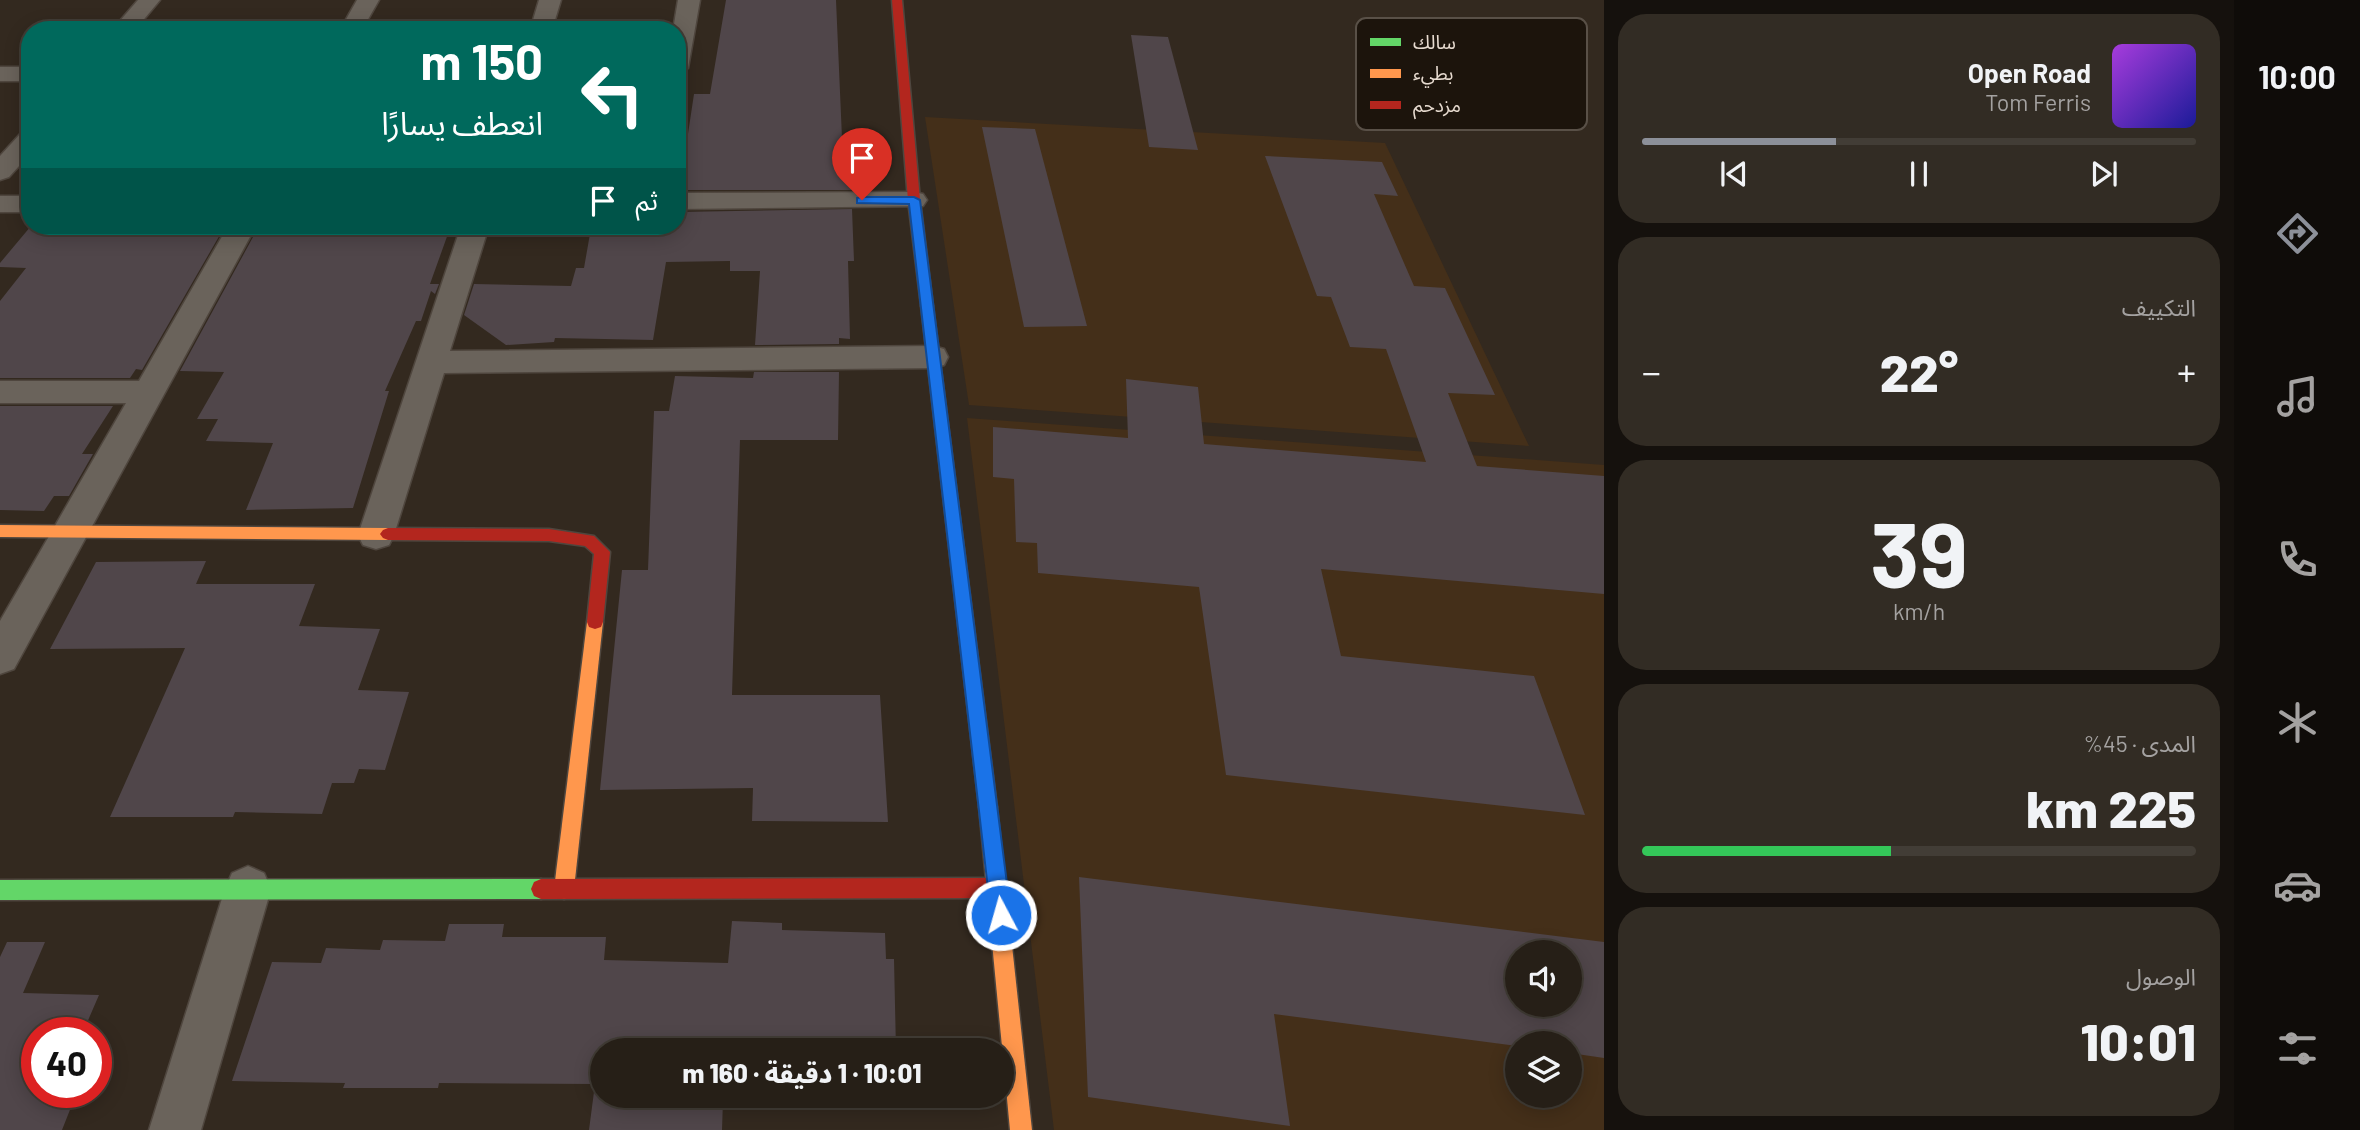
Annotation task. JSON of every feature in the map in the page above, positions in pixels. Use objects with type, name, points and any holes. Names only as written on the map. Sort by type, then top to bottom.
[{"type":"street","points":[[131,21],[149,0]]},
{"type":"street","points":[[356,21],[368,0]]},
{"type":"street","points":[[544,21],[550,0]]},
{"type":"street","points":[[685,21],[689,0]]},
{"type":"street","points":[[897,0],[914,200],[998,888],[1021,1130]]},
{"type":"street","points":[[0,74],[21,74]]},
{"type":"street","points":[[0,172],[21,148]]},
{"type":"street","points":[[686,201],[914,200]]},
{"type":"street","points":[[0,204],[21,204]]},
{"type":"street","points":[[0,657],[237,235]]},
{"type":"street","points":[[376,535],[472,235]]},
{"type":"street","points":[[433,362],[933,357]]},
{"type":"street","points":[[0,391],[148,392]]},
{"type":"street","points":[[0,531],[549,535],[589,540],[602,552],[564,889]]},
{"type":"street","points":[[0,890],[998,888]]},
{"type":"street","points":[[175,1130],[248,889]]},
{"type":"shaded area","points":[[925,117],[1385,143],[1529,446],[969,405]]},
{"type":"shaded area","points":[[967,418],[1604,465],[1604,1130],[1054,1130]]},
{"type":"building","points":[[726,0],[836,0],[842,138],[849,138],[851,190],[686,190],[686,147],[694,94],[710,94]]},
{"type":"building","points":[[1131,35],[1168,37],[1198,150],[1149,147]]},
{"type":"building","points":[[982,127],[1035,129],[1087,326],[1024,327]]},
{"type":"building","points":[[1265,156],[1382,162],[1398,196],[1374,194],[1414,286],[1445,288],[1495,395],[1448,393],[1477,466],[1604,476],[1604,594],[1321,569],[1341,656],[1534,676],[1585,815],[1226,775],[1199,587],[1038,573],[1037,543],[1016,542],[1014,479],[993,477],[993,427],[1128,438],[1126,379],[1198,387],[1204,444],[1426,462],[1386,349],[1350,347],[1331,297],[1317,296]]},
{"type":"building","points":[[852,209],[854,261],[848,261],[850,339],[839,338],[839,344],[755,345],[760,271],[730,271],[730,261],[666,262],[653,340],[555,338],[554,342],[506,345],[464,315],[474,284],[571,286],[576,268],[584,268],[590,235],[686,235],[686,212]]},
{"type":"building","points":[[23,235],[220,235],[142,370],[136,369],[130,378],[0,378],[0,301],[26,268],[0,267],[0,263]]},
{"type":"building","points":[[254,235],[448,235],[430,284],[439,284],[435,294],[431,291],[421,321],[416,321],[385,391],[389,391],[353,508],[246,510],[273,443],[206,441],[218,419],[197,419],[224,372],[180,371]]},
{"type":"building","points":[[754,372],[839,372],[838,440],[740,440],[732,695],[880,695],[888,822],[752,821],[753,788],[600,790],[622,570],[648,570],[654,411],[669,411],[675,376],[753,378]]},
{"type":"building","points":[[0,406],[113,406],[82,454],[93,454],[69,496],[54,496],[44,511],[0,510]]},
{"type":"building","points":[[206,561],[196,584],[315,584],[299,626],[380,629],[358,690],[409,692],[385,770],[359,769],[354,783],[332,783],[322,814],[235,812],[233,817],[110,817],[185,648],[50,649],[96,562]]},
{"type":"building","points":[[1079,877],[1604,942],[1604,1058],[1582,1055],[1582,1031],[1505,1031],[1505,1044],[1274,1014],[1290,1126],[1088,1097]]},
{"type":"building","points":[[732,921],[782,923],[782,930],[885,933],[886,959],[894,959],[896,1038],[590,1038],[590,1084],[439,1083],[438,1088],[343,1088],[345,1083],[232,1081],[272,962],[321,963],[326,948],[380,950],[383,940],[445,941],[449,924],[504,924],[502,937],[606,937],[604,960],[728,963]]},
{"type":"building","points":[[7,942],[45,942],[23,993],[99,995],[89,1017],[21,1017],[21,1108],[71,1108],[62,1130],[0,1130],[0,957]]},
{"type":"building","points":[[592,1108],[723,1108],[722,1130],[589,1130]]},
{"type":"traffic: fast","points":[[927,306],[988,807]]},
{"type":"traffic: fast","points":[[0,890],[541,889]]},
{"type":"traffic: slow","points":[[0,531],[388,534]]},
{"type":"traffic: slow","points":[[564,889],[595,622]]},
{"type":"traffic: slow","points":[[988,807],[1021,1130]]},
{"type":"traffic: jam","points":[[897,0],[914,200],[927,306]]},
{"type":"traffic: jam","points":[[388,534],[549,535],[589,540],[602,552],[595,622]]},
{"type":"traffic: jam","points":[[541,889],[998,888]]},
{"type":"route","points":[[862,200],[914,200],[971,647],[1001,915]]}]
